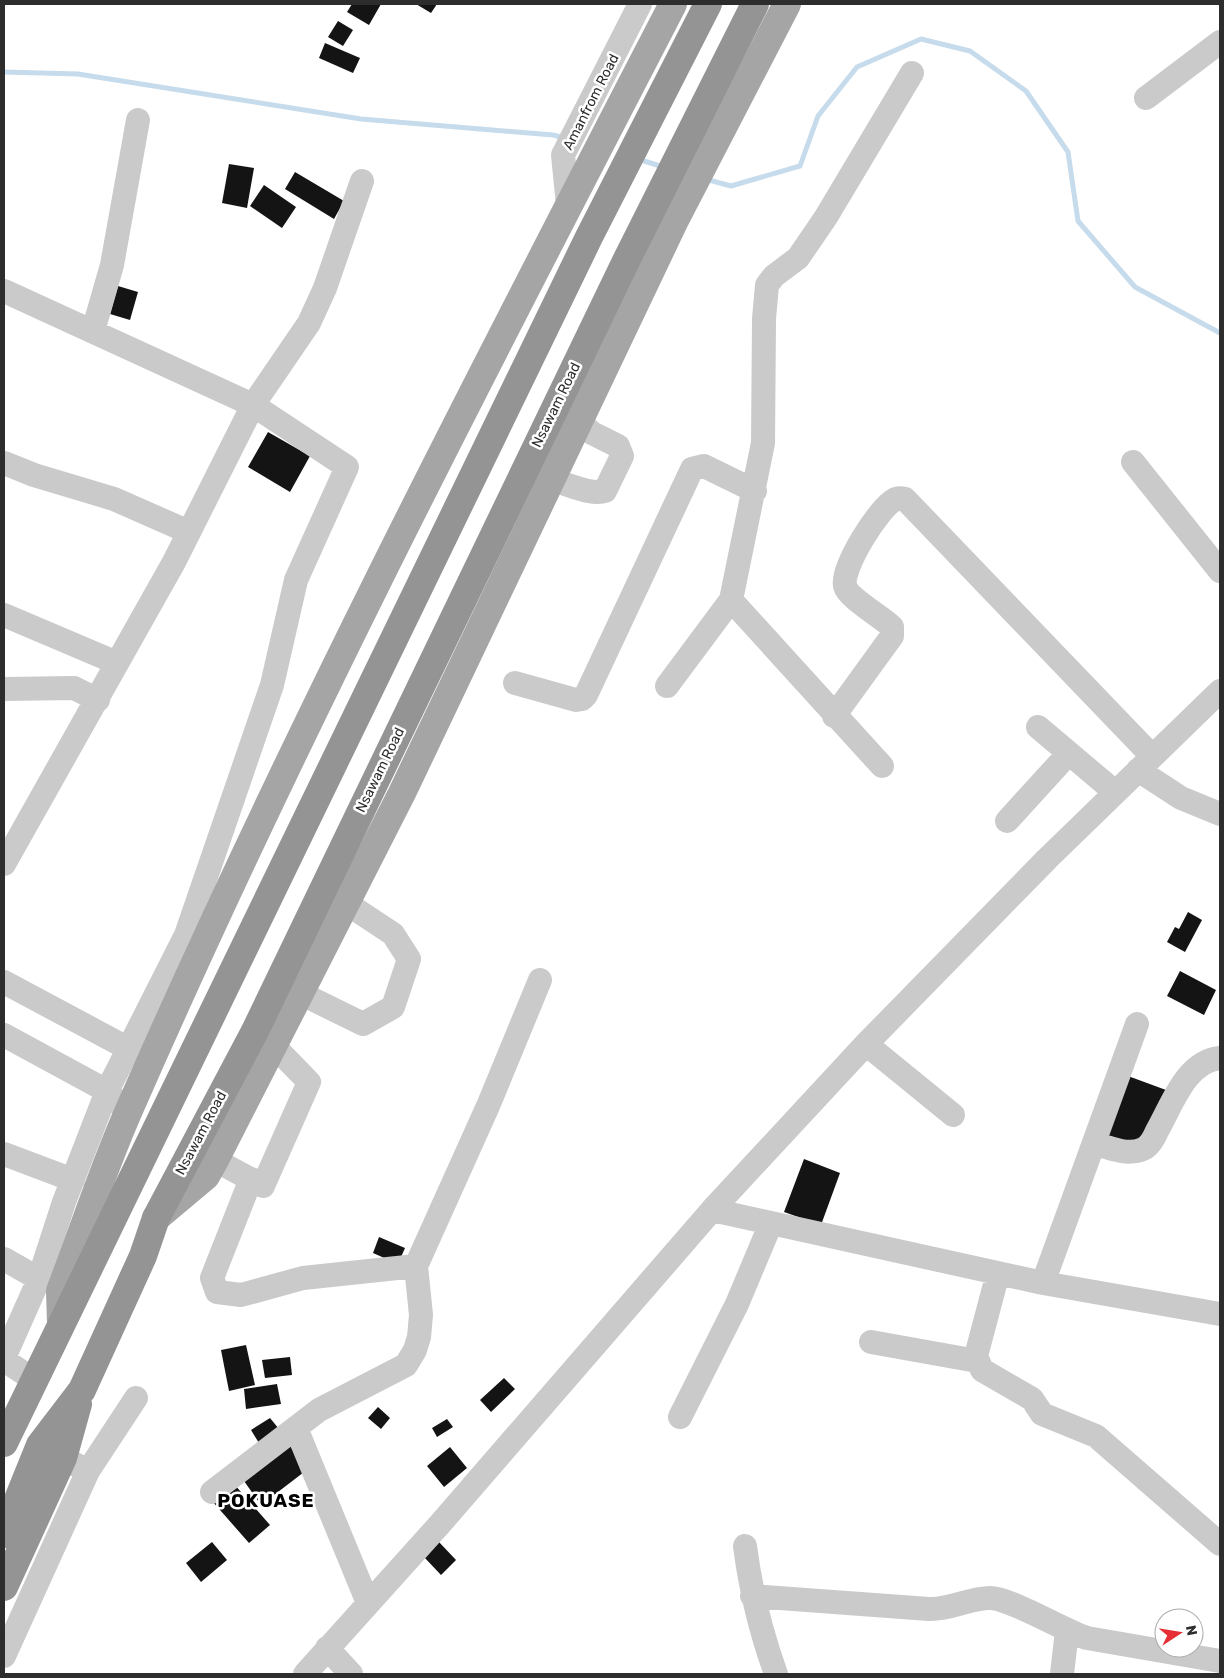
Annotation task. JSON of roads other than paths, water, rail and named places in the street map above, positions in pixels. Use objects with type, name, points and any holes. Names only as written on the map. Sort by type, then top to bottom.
[{"type":"highway","points":[[4,1443],[613,188],[708,4]]},
{"type":"highway","name":"Nsawam Road","points":[[4,1534],[40,1445],[82,1390],[143,1256],[156,1218],[254,1031],[686,170],[756,4]]},
{"type":"highway","points":[[4,1587],[63,1458],[82,1390]]},
{"type":"main road","points":[[61,1323],[60,1291],[128,1112],[142,1052],[178,1004],[272,794],[412,512],[568,205],[673,4]]},
{"type":"main road","points":[[686,170],[787,4]]},
{"type":"main road","points":[[156,1218],[206,1176],[346,904],[402,793],[578,422],[664,214]]},
{"type":"main road","points":[[178,1004],[178,1084]]},
{"type":"street","name":"Amanfrom Road","points":[[568,205],[564,155],[640,4]]},
{"type":"street","points":[[1146,98],[1220,42]]},
{"type":"street","points":[[667,686],[731,600],[755,491],[763,443],[764,319],[767,285],[774,276],[798,258],[826,217],[912,72]]},
{"type":"street","points":[[93,331],[112,265],[138,120]]},
{"type":"street","points":[[4,864],[11,834],[98,700],[189,532],[253,405],[309,323],[325,288],[362,181]]},
{"type":"street","points":[[4,290],[253,405],[347,467],[296,580],[272,685],[186,936],[142,1052],[107,1091],[73,1180],[39,1279],[4,1359],[34,1380]]},
{"type":"street","points":[[551,480],[568,483],[593,493],[599,493],[605,490],[622,456],[618,446],[592,433],[578,422]]},
{"type":"street","points":[[1133,462],[1220,571]]},
{"type":"street","points":[[4,463],[34,475],[114,499],[189,532]]},
{"type":"street","points":[[515,683],[576,700],[582,699],[586,695],[692,468],[704,466],[755,491]]},
{"type":"street","points":[[834,716],[892,636],[892,627],[850,593],[845,584],[850,562],[875,522],[892,501],[901,498],[905,499],[1145,763],[1181,798],[1220,814]]},
{"type":"street","points":[[731,600],[834,716],[882,766]]},
{"type":"street","points":[[4,615],[117,663]]},
{"type":"street","points":[[4,689],[74,688],[98,700]]},
{"type":"street","points":[[305,1674],[447,1517],[712,1210],[866,1044],[1115,792],[1220,691]]},
{"type":"street","points":[[1038,727],[1115,792]]},
{"type":"street","points":[[1007,821],[1069,753]]},
{"type":"street","points":[[300,993],[363,1024],[393,1007],[409,959],[393,934],[346,904]]},
{"type":"street","points":[[212,1492],[319,1410],[406,1365],[415,1350],[421,1315],[416,1266],[488,1106],[540,980]]},
{"type":"street","points":[[4,982],[142,1052]]},
{"type":"street","points":[[1043,1283],[1137,1024]]},
{"type":"street","points":[[4,1035],[107,1091],[128,1112]]},
{"type":"street","points":[[866,1044],[953,1115]]},
{"type":"street","points":[[215,1160],[263,1186],[309,1082],[273,1045]]},
{"type":"street","points":[[1094,1143],[1120,1151],[1131,1152],[1144,1148],[1154,1136],[1187,1077],[1197,1067],[1213,1059],[1220,1058]]},
{"type":"street","points":[[4,1154],[73,1180]]},
{"type":"street","points":[[251,1180],[212,1278],[217,1292],[241,1295],[303,1278],[416,1266]]},
{"type":"street","points":[[712,1210],[1043,1283],[1220,1314]]},
{"type":"street","points":[[680,1417],[737,1304],[771,1224]]},
{"type":"street","points":[[4,1259],[39,1279]]},
{"type":"street","points":[[998,1273],[977,1361],[982,1370],[1032,1399],[1042,1414],[1096,1436],[1220,1544]]},
{"type":"street","points":[[871,1342],[977,1361]]},
{"type":"street","points":[[4,1656],[88,1471],[136,1398]]},
{"type":"street","points":[[296,1428],[368,1603]]},
{"type":"street","points":[[63,1458],[88,1471]]},
{"type":"street","points":[[745,1546],[752,1596],[776,1674]]},
{"type":"street","points":[[752,1596],[936,1610],[991,1598],[1007,1602],[1067,1631],[1087,1638],[1220,1661]]},
{"type":"street","points":[[1062,1674],[1067,1631]]},
{"type":"street","points":[[327,1648],[351,1674]]},
{"type":"waterway","points":[[705,179],[731,186],[800,166],[818,116],[857,67],[921,39],[970,51],[1026,91],[1068,152],[1078,221],[1135,287],[1220,333]]},
{"type":"waterway","points":[[4,72],[78,74],[361,119],[553,135],[565,138]]},
{"type":"waterway","points":[[638,159],[663,167]]},
{"type":"district","name":"POKUASE","points":[[266,1500]]}]
